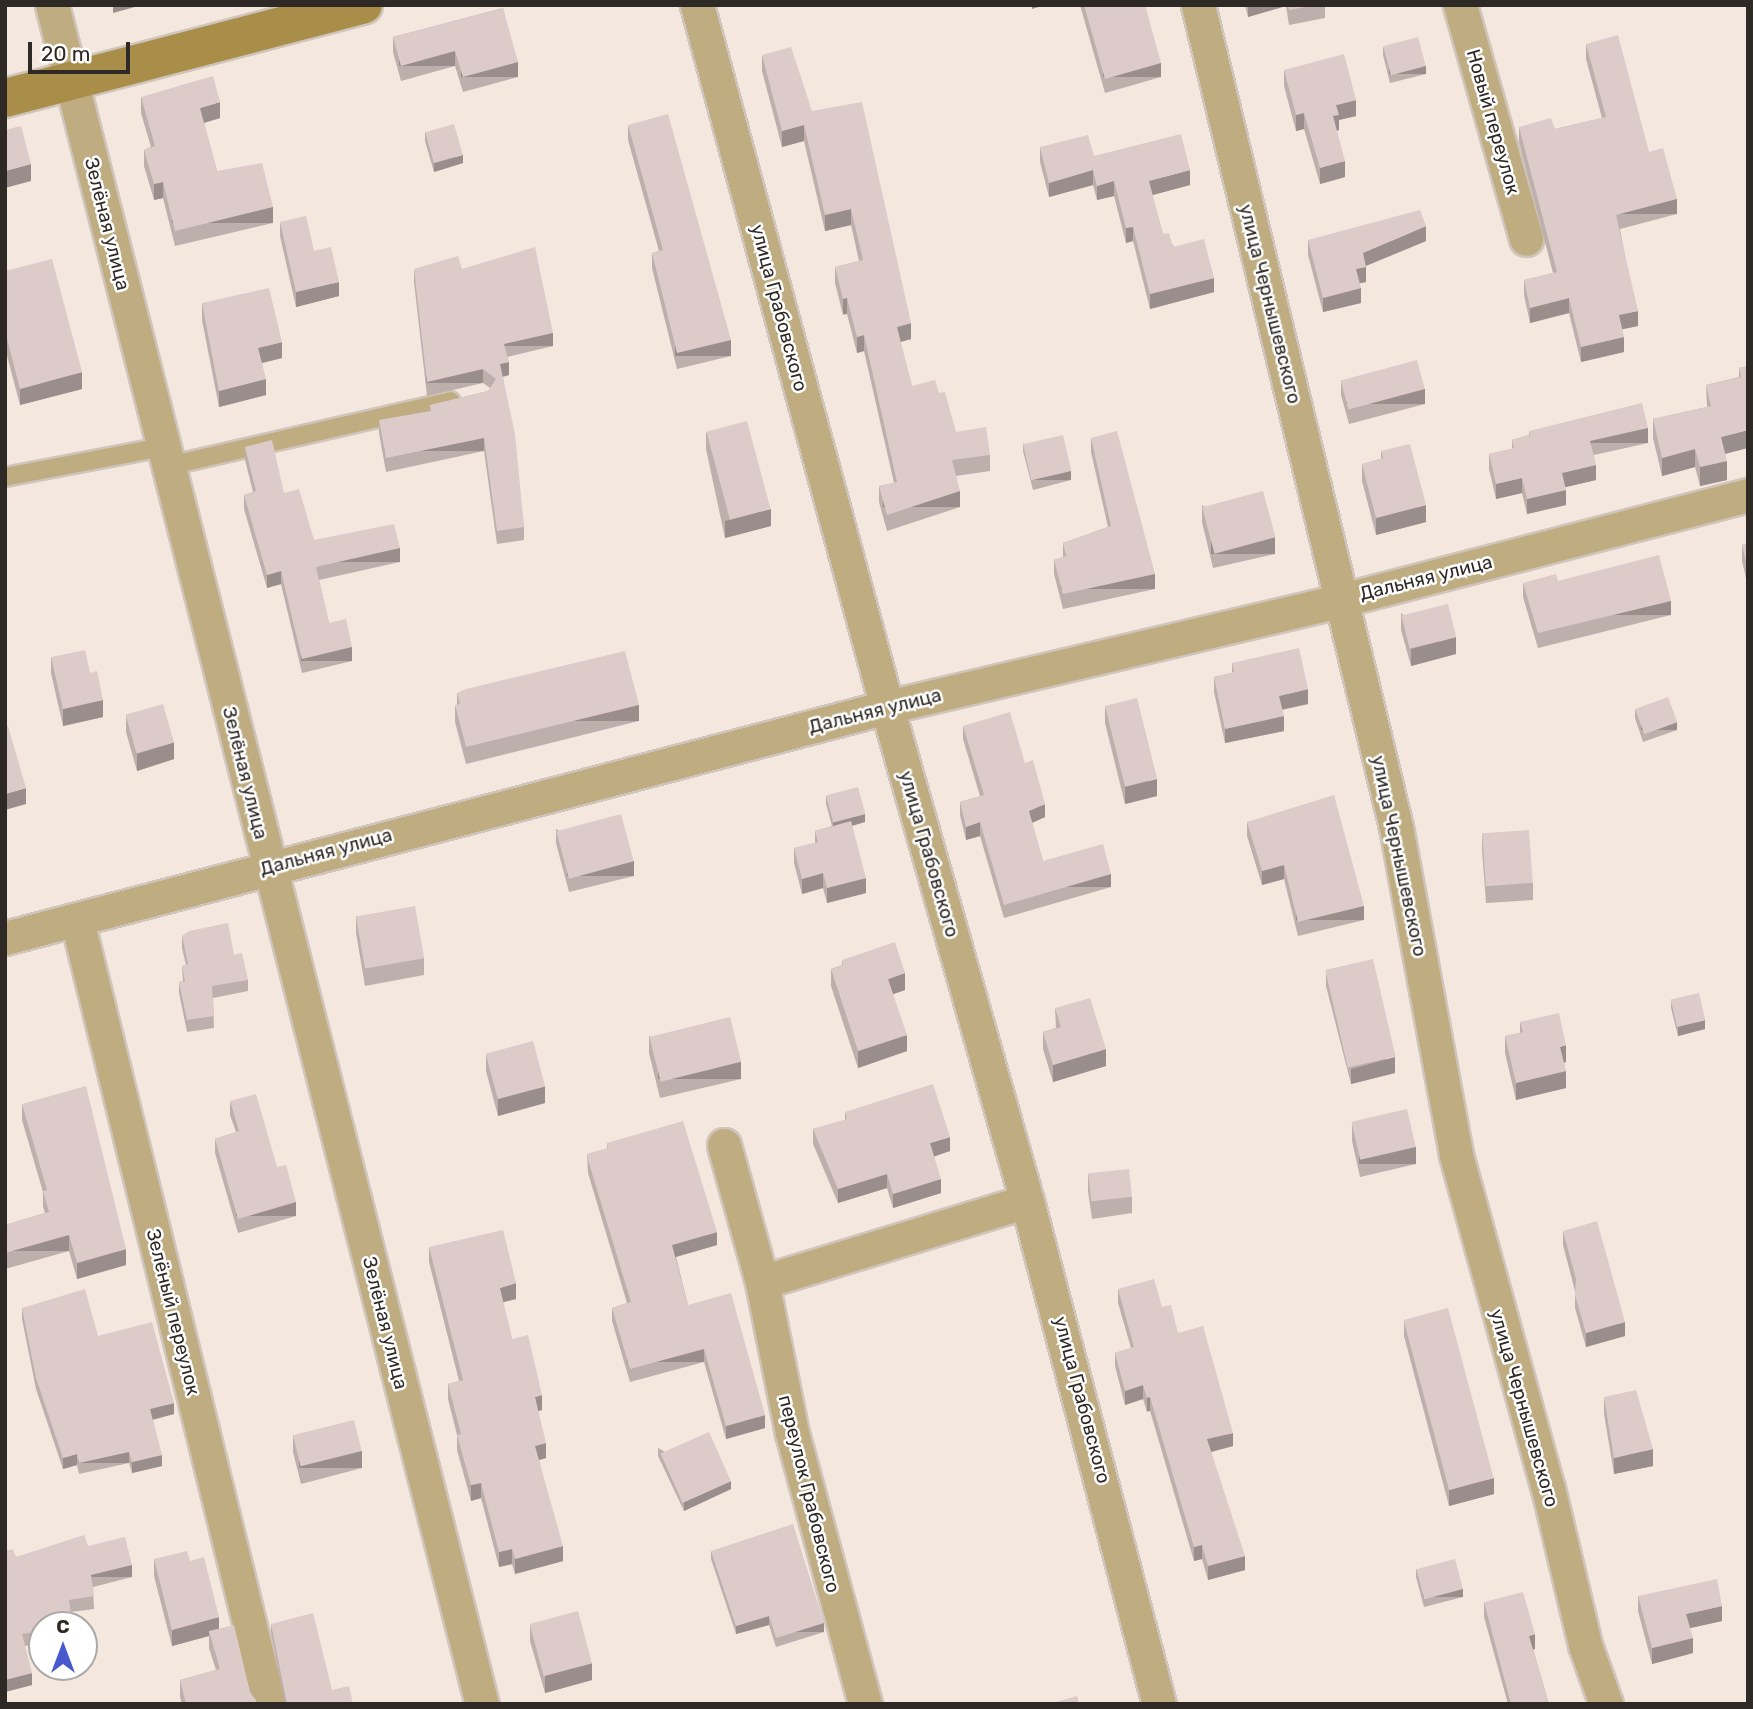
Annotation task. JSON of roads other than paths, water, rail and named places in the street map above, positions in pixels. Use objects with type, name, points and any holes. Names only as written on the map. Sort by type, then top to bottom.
[{"type":"main road","points":[[5,98],[363,5]]},
{"type":"street","name":"Зелёная улица","points":[[52,5],[482,1704]]},
{"type":"street","name":"улица Грабовского","points":[[697,5],[887,707],[1027,1201],[1159,1704]]},
{"type":"street","name":"улица Чернышевского","points":[[1198,5],[1396,827],[1456,1155],[1548,1488],[1585,1645],[1606,1704]]},
{"type":"street","name":"Новый переулок","points":[[1460,5],[1526,239]]},
{"type":"street","name":"Дальняя улица","points":[[5,938],[269,866],[887,707],[1342,600],[1748,495]]},
{"type":"street","name":"Зелёный переулок","points":[[77,920],[269,1704]]},
{"type":"street","name":"переулок Грабовского","points":[[724,1145],[762,1282],[792,1433],[865,1704]]},
{"type":"street","points":[[762,1282],[1027,1201]]},
{"type":"lane","points":[[5,477],[165,456],[472,397]]}]
